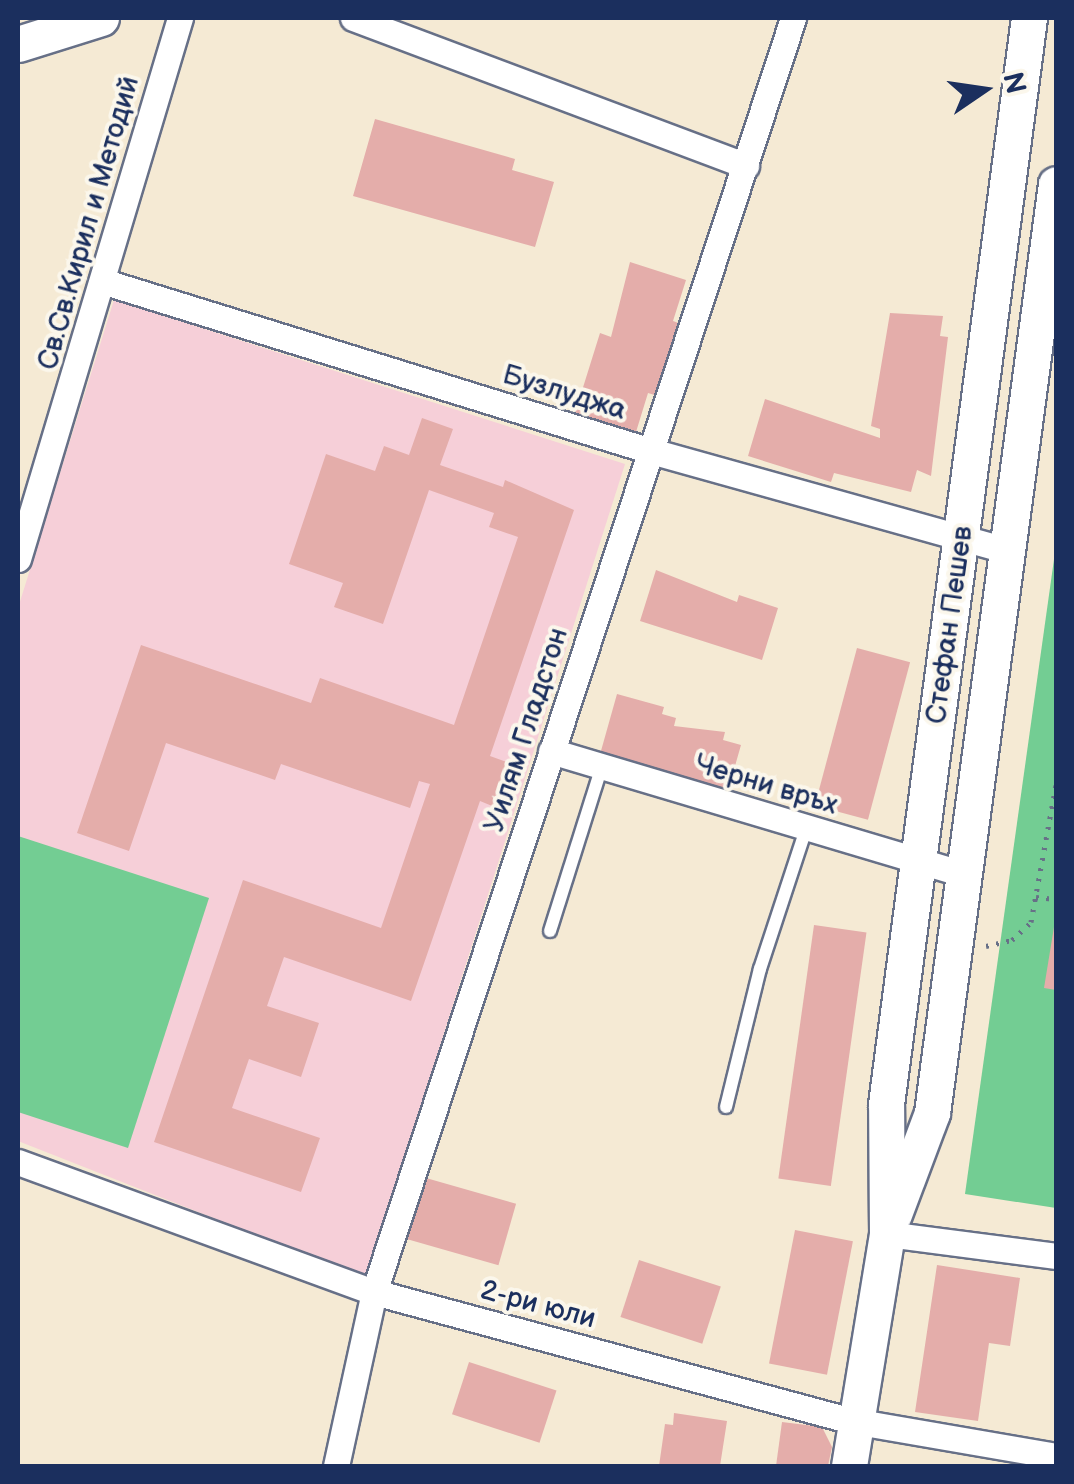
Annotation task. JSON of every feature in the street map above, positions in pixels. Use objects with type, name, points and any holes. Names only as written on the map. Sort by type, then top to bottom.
[{"type":"street","points":[[18,44],[101,18]]},
{"type":"street","name":"Св.Св.Кирил и Методий","points":[[18,560],[105,282],[180,18]]},
{"type":"street","points":[[353,18],[746,166]]},
{"type":"street","name":"Уилям Гладстон","points":[[336,1466],[374,1292],[794,18]]},
{"type":"street","name":"Стефан Пешев","points":[[887,1234],[886,1104],[1028,18]]},
{"type":"street","name":"Стефан Пешев","points":[[849,1466],[853,1421],[887,1234],[932,1113],[1056,184]]},
{"type":"street","name":"Бузлуджа","points":[[105,282],[651,452],[1008,551]]},
{"type":"street","name":"Черни връх","points":[[552,751],[964,874]]},
{"type":"street","name":"2-ри юли","points":[[18,1162],[374,1292],[853,1421],[1056,1456]]},
{"type":"street","points":[[887,1234],[1056,1256]]},
{"type":"lane","points":[[550,931],[602,766]]},
{"type":"lane","points":[[726,1107],[760,969],[806,829]]},
{"type":"path","points":[[954,944],[1012,940],[1030,922],[1056,785]]},
{"type":"path","points":[[1036,896],[1056,899]]},
{"type":"shaded area","points":[[114,300],[625,464],[366,1278],[18,1141],[18,608]]},
{"type":"green space","points":[[1056,545],[1056,1208],[965,1194]]},
{"type":"green space","points":[[18,836],[209,898],[128,1148],[18,1112]]},
{"type":"building","points":[[375,119],[515,159],[512,170],[554,182],[535,247],[353,196]]},
{"type":"building","points":[[630,262],[686,280],[673,321],[681,324],[658,396],[648,393],[636,432],[575,413],[600,333],[611,337]]},
{"type":"building","points":[[890,313],[943,316],[940,336],[948,337],[931,476],[917,470],[911,492],[834,473],[831,482],[748,456],[765,399],[880,438],[880,429],[871,426]]},
{"type":"building","points":[[422,418],[453,429],[440,465],[503,487],[505,480],[574,510],[490,756],[512,764],[497,808],[480,801],[411,1001],[284,957],[267,1006],[319,1023],[301,1077],[249,1059],[232,1108],[320,1138],[301,1192],[154,1142],[243,880],[381,928],[430,784],[419,781],[410,808],[281,764],[275,780],[166,743],[129,851],[77,833],[141,645],[311,703],[320,678],[454,725],[518,537],[489,527],[494,513],[429,490],[383,624],[334,607],[343,583],[289,564],[326,454],[375,471],[384,446],[409,455]]},
{"type":"building","points":[[656,570],[737,602],[739,595],[778,608],[762,660],[640,621]]},
{"type":"building","points":[[857,648],[910,662],[868,820],[815,805]]},
{"type":"building","points":[[617,694],[664,707],[662,714],[676,718],[674,726],[725,732],[723,740],[741,745],[727,794],[599,758]]},
{"type":"building","points":[[814,925],[866,932],[831,1186],[778,1179]]},
{"type":"building","points":[[1056,927],[1056,990],[1044,988]]},
{"type":"building","points":[[419,1176],[516,1204],[498,1265],[401,1238]]},
{"type":"building","points":[[795,1230],[853,1241],[827,1375],[769,1364]]},
{"type":"building","points":[[639,1260],[721,1287],[702,1344],[620,1317]]},
{"type":"building","points":[[937,1265],[1020,1278],[1010,1346],[989,1343],[978,1421],[915,1412]]},
{"type":"building","points":[[469,1362],[556,1390],[540,1443],[452,1414]]},
{"type":"building","points":[[674,1413],[727,1421],[720,1466],[659,1466],[665,1424],[673,1425]]},
{"type":"building","points":[[782,1422],[822,1427],[832,1447],[828,1466],[776,1466]]}]
